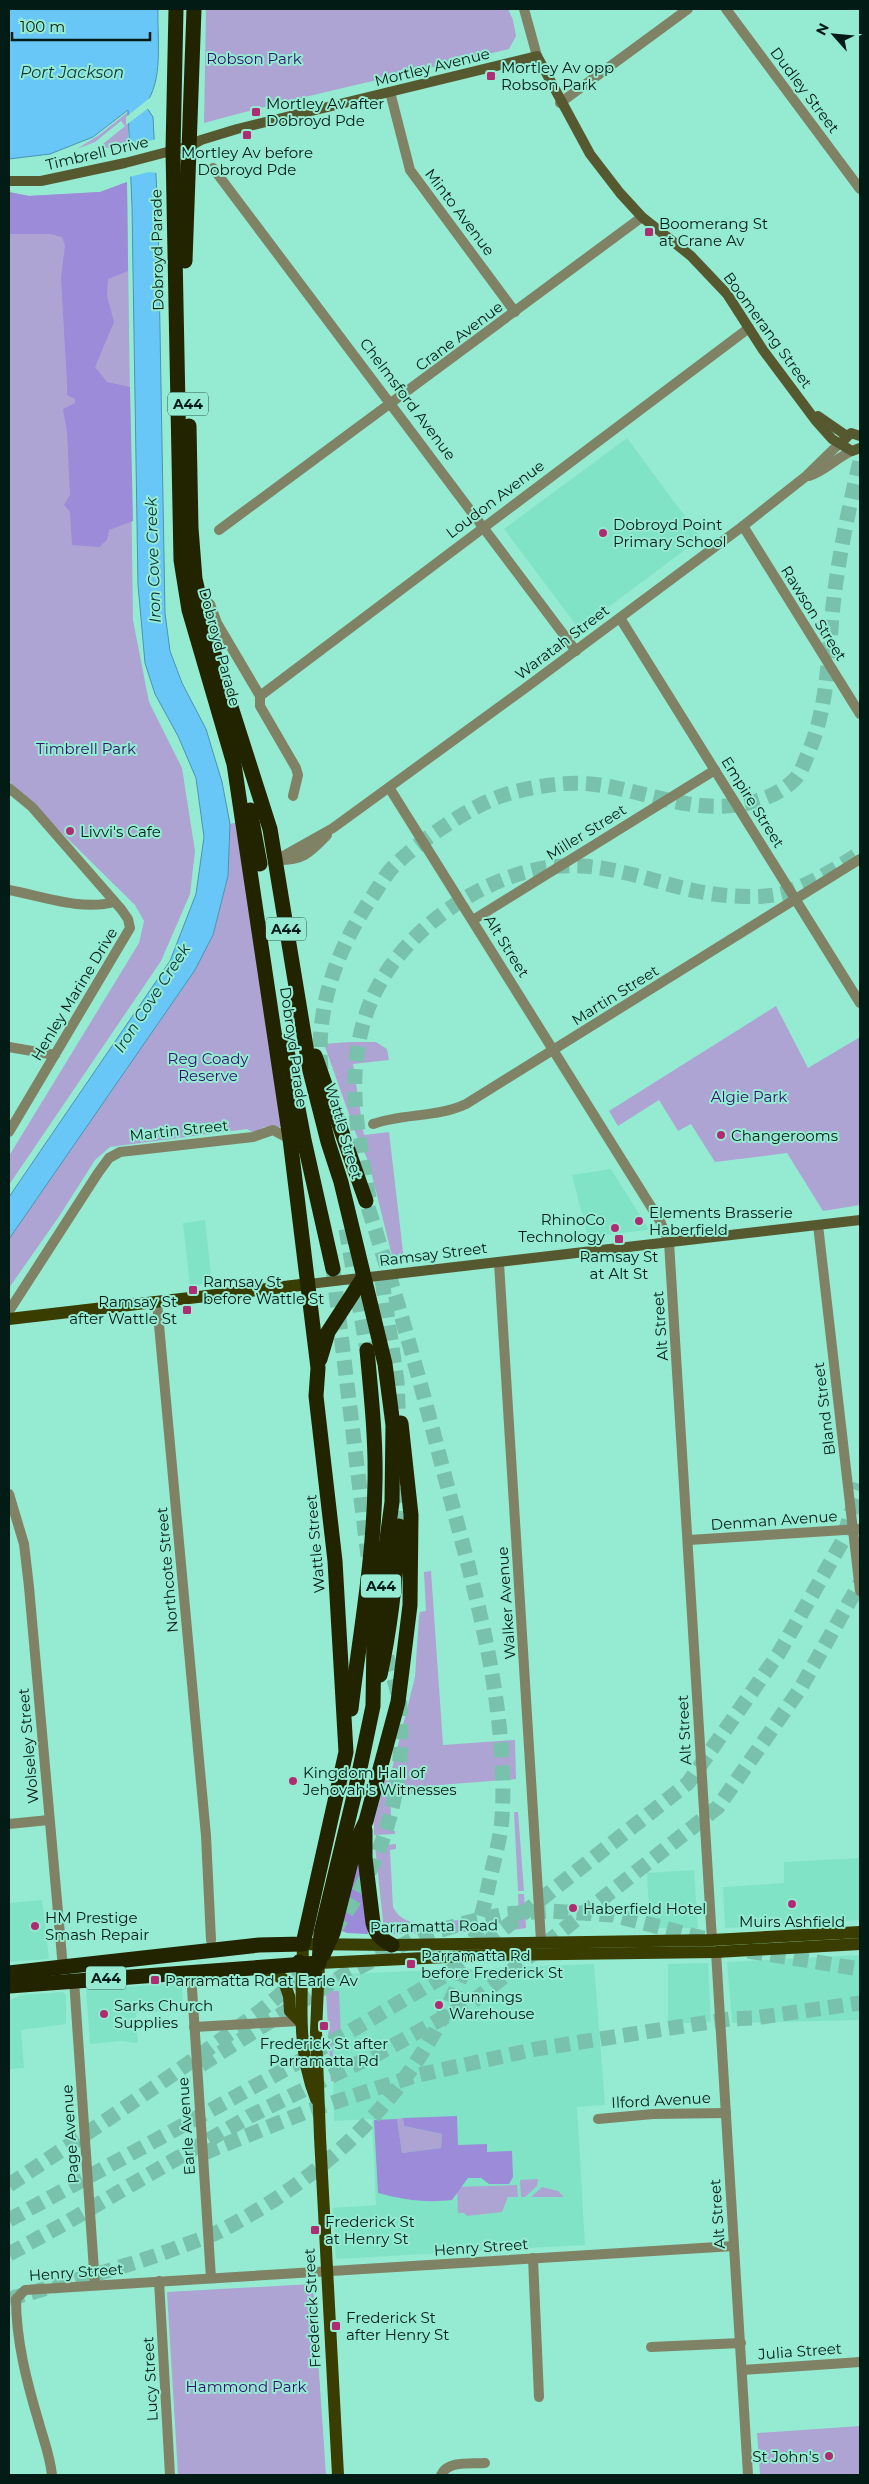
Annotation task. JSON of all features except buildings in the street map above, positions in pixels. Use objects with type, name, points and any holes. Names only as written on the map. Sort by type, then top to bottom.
[{"type":"highway","name":"Dobroyd Parade","points":[[176,9],[167,152],[182,560],[189,610],[234,764],[255,864],[290,1139]]},
{"type":"highway","name":"Dobroyd Parade","points":[[194,9],[185,244],[191,528],[195,579],[204,623],[270,829],[310,1070]]},
{"type":"highway","points":[[255,864],[288,1060],[333,1269]]},
{"type":"highway","points":[[297,999],[366,1201]]},
{"type":"highway","name":"Wattle Street","points":[[310,1070],[328,1142],[341,1182],[387,1376],[398,1407],[410,1506],[410,1605],[398,1702],[366,1821],[356,1842],[333,1933],[324,1944],[319,1963]]},
{"type":"highway","name":"Wattle Street","points":[[290,1139],[318,1368],[316,1396],[335,1561],[346,1752],[301,1957]]},
{"type":"highway","points":[[318,1368],[322,1346],[328,1332],[363,1278]]},
{"type":"highway","points":[[346,1752],[373,1524],[375,1482],[374,1428],[367,1350]]},
{"type":"highway","name":"Wattle Street","points":[[324,1944],[321,1932],[355,1792],[373,1706],[374,1635],[392,1493],[392,1425],[387,1376]]},
{"type":"highway","points":[[373,1706],[389,1638],[396,1580],[399,1526]]},
{"type":"highway","points":[[366,1821],[365,1858],[373,1923],[375,1932],[382,1940],[392,1945]]},
{"type":"highway","points":[[318,1980],[301,1957],[324,1944]]},
{"type":"highway","name":"Parramatta Road","points":[[9,1973],[259,1945],[319,1963]]},
{"type":"highway","name":"Parramatta Road","points":[[9,1986],[191,1973],[279,1964],[301,1957]]},
{"type":"main road","name":"Ramsay Street","points":[[9,1319],[309,1284]]},
{"type":"main road","name":"Parramatta Road","points":[[324,1944],[392,1945],[541,1941],[714,1946],[860,1932]]},
{"type":"main road","name":"Parramatta Road","points":[[319,1963],[714,1946],[860,1944]]},
{"type":"main road","name":"Frederick Street","points":[[301,1957],[300,2021],[310,2083],[320,2108]]},
{"type":"main road","name":"Frederick Street","points":[[319,1963],[316,2032],[326,2271],[338,2475]]},
{"type":"main road","points":[[260,1966],[283,1979],[289,1996],[290,2011],[300,2021]]},
{"type":"street","name":"Boomerang Street","points":[[524,9],[537,56],[560,103],[590,154],[642,217],[681,247],[727,294],[816,421],[852,440]]},
{"type":"street","points":[[560,103],[688,9]]},
{"type":"street","name":"Dudley Street","points":[[726,9],[860,189]]},
{"type":"street","name":"Mortley Avenue","points":[[190,146],[223,133],[537,56]]},
{"type":"street","name":"Minto Avenue","points":[[390,92],[410,170],[515,312]]},
{"type":"street","name":"Timbrell Drive","points":[[9,180],[41,180],[125,163],[190,146]]},
{"type":"street","name":"Chelmsford Avenue","points":[[214,168],[576,651]]},
{"type":"street","name":"Crane Avenue","points":[[219,530],[392,404],[642,217]]},
{"type":"street","name":"Loudon Avenue","points":[[260,696],[749,328]]},
{"type":"street","name":"Waratah Street","points":[[255,864],[276,860],[291,860],[306,855],[333,828],[390,789],[576,651],[743,526],[852,440]]},
{"type":"street","name":"Waratah Street","points":[[806,477],[823,470],[842,455],[852,440]]},
{"type":"street","name":"Rawson Street","points":[[743,526],[860,714]]},
{"type":"street","name":"Dobroyd Parade","points":[[210,604],[216,623],[260,696],[260,706],[296,768],[298,775],[293,796]]},
{"type":"street","name":"Empire Street","points":[[620,618],[860,1003]]},
{"type":"street","name":"Miller Street","points":[[473,920],[715,770]]},
{"type":"street","name":"Henley Marine Drive","points":[[9,788],[32,807],[128,919],[130,928],[9,1132]]},
{"type":"street","name":"Alt Street","points":[[390,789],[660,1220],[670,1242],[748,2475]]},
{"type":"street","name":"Martin Street","points":[[373,1124],[391,1118],[451,1111],[553,1050],[860,859]]},
{"type":"street","points":[[9,890],[79,903],[99,905],[114,902]]},
{"type":"street","points":[[9,1047],[55,1055]]},
{"type":"street","name":"Martin Street","points":[[9,1311],[98,1173],[113,1154],[248,1138],[272,1130],[290,1139]]},
{"type":"street","name":"Ramsay Street","points":[[309,1284],[860,1220]]},
{"type":"street","name":"Bland Street","points":[[818,1225],[856,1530],[860,1591]]},
{"type":"street","name":"Walker Avenue","points":[[499,1262],[541,1941]]},
{"type":"street","name":"Northcote Street","points":[[158,1302],[206,1836],[211,1940]]},
{"type":"street","name":"Wolseley Street","points":[[9,1494],[24,1544],[27,1570],[63,1968]]},
{"type":"street","name":"Denman Avenue","points":[[689,1540],[856,1530]]},
{"type":"street","points":[[9,1824],[49,1820]]},
{"type":"street","name":"Earle Avenue","points":[[191,1973],[211,2278]]},
{"type":"street","name":"Page Avenue","points":[[74,1980],[95,2285]]},
{"type":"street","points":[[194,2027],[300,2021]]},
{"type":"street","name":"Ilford Avenue","points":[[598,2119],[653,2114],[726,2113]]},
{"type":"street","name":"Henry Street","points":[[52,2475],[50,2457],[19,2350],[16,2303],[20,2293],[25,2290],[734,2246]]},
{"type":"street","points":[[533,2258],[539,2397]]},
{"type":"street","name":"Lucy Street","points":[[159,2281],[170,2475]]},
{"type":"street","points":[[651,2346],[741,2343]]},
{"type":"street","name":"Julia Street","points":[[742,2370],[860,2362]]},
{"type":"street","points":[[441,2475],[447,2467],[453,2465],[485,2463]]},
{"type":"shaded area","points":[[127,182],[128,271],[108,279],[107,296],[114,322],[95,367],[107,382],[130,387],[133,521],[109,530],[107,540],[99,547],[72,545],[70,512],[64,505],[70,495],[67,432],[63,409],[75,403],[75,399],[67,395],[61,278],[65,246],[62,237],[50,234],[9,234],[9,192],[29,196],[100,192]]},
{"type":"shaded area","name":"Dobroyd Point Primary School","points":[[627,438],[701,538],[579,629],[504,529]]},
{"type":"shaded area","points":[[611,1169],[648,1228],[647,1230],[588,1237],[572,1175]]},
{"type":"shaded area","points":[[205,1220],[212,1283],[190,1286],[183,1223]]},
{"type":"shaded area","points":[[357,1858],[361,1864],[368,1934],[347,1933],[337,1929]]},
{"type":"shaded area","name":"Muirs Ashfield","points":[[860,1858],[860,1920],[725,1928],[723,1887],[784,1883],[784,1862]]},
{"type":"shaded area","points":[[694,1870],[698,1928],[650,1928],[647,1873]]},
{"type":"shaded area","points":[[42,1900],[49,1959],[9,1962],[9,1903]]},
{"type":"shaded area","points":[[860,1955],[860,2020],[732,2023],[727,1962]]},
{"type":"shaded area","points":[[708,1963],[711,2022],[668,2024],[668,1964]]},
{"type":"shaded area","points":[[594,1964],[605,2105],[577,2107],[585,2245],[336,2259],[333,2208],[376,2205],[372,2119],[334,2121],[331,1979],[338,1974]]},
{"type":"shaded area","points":[[179,1983],[182,1986],[183,2010],[136,2013],[138,2043],[121,2041],[90,2044],[86,1990]]},
{"type":"shaded area","points":[[63,1992],[66,1995],[66,2024],[21,2030],[24,2068],[9,2069],[9,2001],[20,1995]]},
{"type":"shaded area","points":[[457,2116],[458,2145],[487,2144],[487,2152],[512,2151],[513,2177],[509,2184],[489,2184],[481,2178],[468,2178],[452,2200],[442,2201],[415,2200],[378,2193],[374,2120],[397,2119],[402,2153],[441,2148],[442,2134],[404,2126],[403,2118]]},
{"type":"green space","name":"Robson Park","points":[[206,9],[508,9],[513,20],[516,36],[509,49],[204,123]]},
{"type":"green space","points":[[128,112],[128,147],[98,148],[125,126],[121,121],[95,142],[77,149],[99,135]]},
{"type":"green space","name":"Timbrell Park","points":[[127,182],[133,620],[149,702],[182,768],[195,851],[190,894],[161,961],[9,1185],[9,1156],[139,943],[144,921],[135,905],[9,781],[9,192],[29,196],[100,192]]},
{"type":"green space","name":"Reg Coady Reserve","points":[[239,822],[281,1127],[264,1127],[254,1133],[247,1129],[110,1147],[95,1160],[60,1215],[9,1288],[9,1239],[195,970],[213,935],[228,876],[230,824]]},
{"type":"green space","name":"Algie Park","points":[[776,1006],[808,1068],[860,1037],[860,1205],[823,1211],[787,1153],[715,1162],[691,1124],[678,1131],[659,1100],[618,1126],[609,1111]]},
{"type":"green space","points":[[376,1042],[387,1049],[389,1060],[353,1064],[364,1135],[389,1132],[404,1260],[394,1264],[369,1163],[356,1134],[324,1044]]},
{"type":"green space","points":[[431,1571],[443,1745],[515,1740],[516,1779],[427,1786],[438,1787],[441,1792],[393,1795],[390,1797],[392,1831],[395,1831],[395,1834],[374,1835],[374,1821],[385,1780],[389,1781],[415,1677],[419,1616],[420,1612],[426,1611],[424,1572]]},
{"type":"green space","points":[[514,1812],[518,1812],[524,1891],[518,1891]]},
{"type":"green space","points":[[396,1844],[396,1849],[390,1850],[393,1907],[399,1915],[407,1921],[428,1924],[471,1918],[466,1932],[394,1934],[384,1930],[375,1846]]},
{"type":"green space","points":[[518,1894],[524,1894],[526,1928],[506,1931],[505,1918],[519,1917]]},
{"type":"green space","points":[[334,1974],[332,1991],[339,1991],[341,2037],[332,2037],[334,2080],[331,2082],[326,1992],[330,1979]]},
{"type":"green space","points":[[403,2118],[404,2126],[442,2134],[441,2148],[402,2153],[397,2119]]},
{"type":"green space","points":[[538,2179],[537,2186],[525,2197],[521,2197],[520,2180]]},
{"type":"green space","points":[[517,2185],[518,2197],[508,2197],[502,2212],[467,2216],[464,2213],[458,2213],[457,2187]]},
{"type":"green space","points":[[542,2187],[558,2191],[564,2197],[531,2197]]},
{"type":"green space","name":"Hammond Park","points":[[313,2284],[326,2475],[178,2475],[167,2292]]},
{"type":"green space","points":[[860,2426],[860,2475],[760,2475],[757,2433]]},
{"type":"water","name":"Iron Cove Creek","points":[[9,9],[158,9],[157,72],[151,95],[145,105],[153,117],[158,215],[165,613],[170,651],[182,683],[206,729],[222,782],[230,824],[228,876],[213,935],[195,970],[9,1239],[9,1197],[170,961],[196,894],[204,837],[196,778],[178,736],[155,694],[145,663],[138,585],[132,207],[128,110],[93,137],[50,154],[9,159]]},
{"type":"pier","points":[[156,93],[150,107],[126,125],[126,117]]},
{"type":"pier","points":[[157,139],[158,173],[149,172],[129,177],[127,146]]},
{"type":"tunnel","points":[[321,1070],[320,1046],[326,1000],[340,956],[361,914],[388,872],[394,866],[430,836],[459,817],[501,796],[529,788],[559,784],[582,783],[605,786],[673,801],[719,806],[744,804],[765,798],[785,788],[796,778],[814,738],[823,701],[838,570],[860,461]]},
{"type":"tunnel","points":[[369,1198],[358,1130],[355,1096],[356,1062],[361,1031],[375,992],[396,959],[416,936],[440,916],[466,898],[494,883],[523,873],[552,867],[596,867],[706,893],[755,897],[778,894],[797,888],[825,875],[860,853]]},
{"type":"tunnel","points":[[9,2299],[92,2276],[214,2234],[277,2198],[322,2165],[363,2127],[399,2086],[429,2041],[454,1993],[474,1940],[501,1828],[503,1786],[498,1711],[487,1645],[472,1579],[428,1411],[366,1201]]},
{"type":"tunnel","points":[[346,1229],[367,1350]]},
{"type":"tunnel","points":[[333,1269],[368,1556]]},
{"type":"tunnel","points":[[382,1280],[397,1381],[399,1426]]},
{"type":"tunnel","points":[[399,1464],[399,1526]]},
{"type":"tunnel","points":[[9,2220],[288,2068],[444,1976],[688,1783],[779,1653],[842,1542],[860,1484]]},
{"type":"tunnel","points":[[9,2254],[250,2116],[385,2050],[472,2002],[718,1807],[800,1689],[860,1583]]},
{"type":"tunnel","points":[[333,1931],[350,1906],[378,1853],[388,1825],[395,1796],[401,1737],[400,1706],[384,1647]]},
{"type":"tunnel","points":[[201,2065],[342,1976],[420,1936],[465,1923],[504,1914],[550,1911],[613,1915],[706,1939]]},
{"type":"tunnel","points":[[748,1951],[860,1969]]},
{"type":"tunnel","points":[[9,2185],[136,2100],[249,2019],[275,1999],[307,1966]]},
{"type":"tunnel","points":[[204,2153],[308,2111],[414,2076],[536,2049],[729,2019],[754,2018],[860,2003]]},
{"type":"place","name":"Mortley Av opp Robson Park","points":[[491,76]]},
{"type":"place","name":"Mortley Av after Dobroyd Pde","points":[[256,112]]},
{"type":"place","name":"Mortley Av before Dobroyd Pde","points":[[247,135]]},
{"type":"place","name":"Boomerang St at Crane Av","points":[[649,232]]},
{"type":"place","name":"Dobroyd Point Primary School","points":[[603,533]]},
{"type":"place","name":"Livvi's Cafe","points":[[70,831]]},
{"type":"place","name":"Changerooms","points":[[721,1135]]},
{"type":"place","name":"Elements Brasserie Haberfield","points":[[639,1221]]},
{"type":"place","name":"RhinoCo Technology","points":[[615,1228]]},
{"type":"place","name":"Ramsay St at Alt St","points":[[619,1239]]},
{"type":"place","name":"Ramsay St before Wattle St","points":[[193,1290]]},
{"type":"place","name":"Ramsay St after Wattle St","points":[[187,1310]]},
{"type":"place","name":"Kingdom Hall of Jehovah's Witnesses","points":[[293,1781]]},
{"type":"place","name":"Muirs Ashfield","points":[[792,1904]]},
{"type":"place","name":"Haberfield Hotel","points":[[573,1908]]},
{"type":"place","name":"HM Prestige Smash Repair","points":[[35,1926]]},
{"type":"place","name":"Parramatta Rd before Frederick St","points":[[411,1964]]},
{"type":"place","name":"Parramatta Rd at Earle Av","points":[[155,1980]]},
{"type":"place","name":"Bunnings Warehouse","points":[[439,2005]]},
{"type":"place","name":"Sarks Church Supplies","points":[[104,2014]]},
{"type":"place","name":"Frederick St after Parramatta Rd","points":[[324,2026]]},
{"type":"place","name":"Frederick St at Henry St","points":[[315,2230]]},
{"type":"place","name":"Frederick St after Henry St","points":[[336,2326]]},
{"type":"place","name":"St John's","points":[[829,2456]]},
{"type":"water label","name":"Port Jackson","points":[[72,72]]}]
